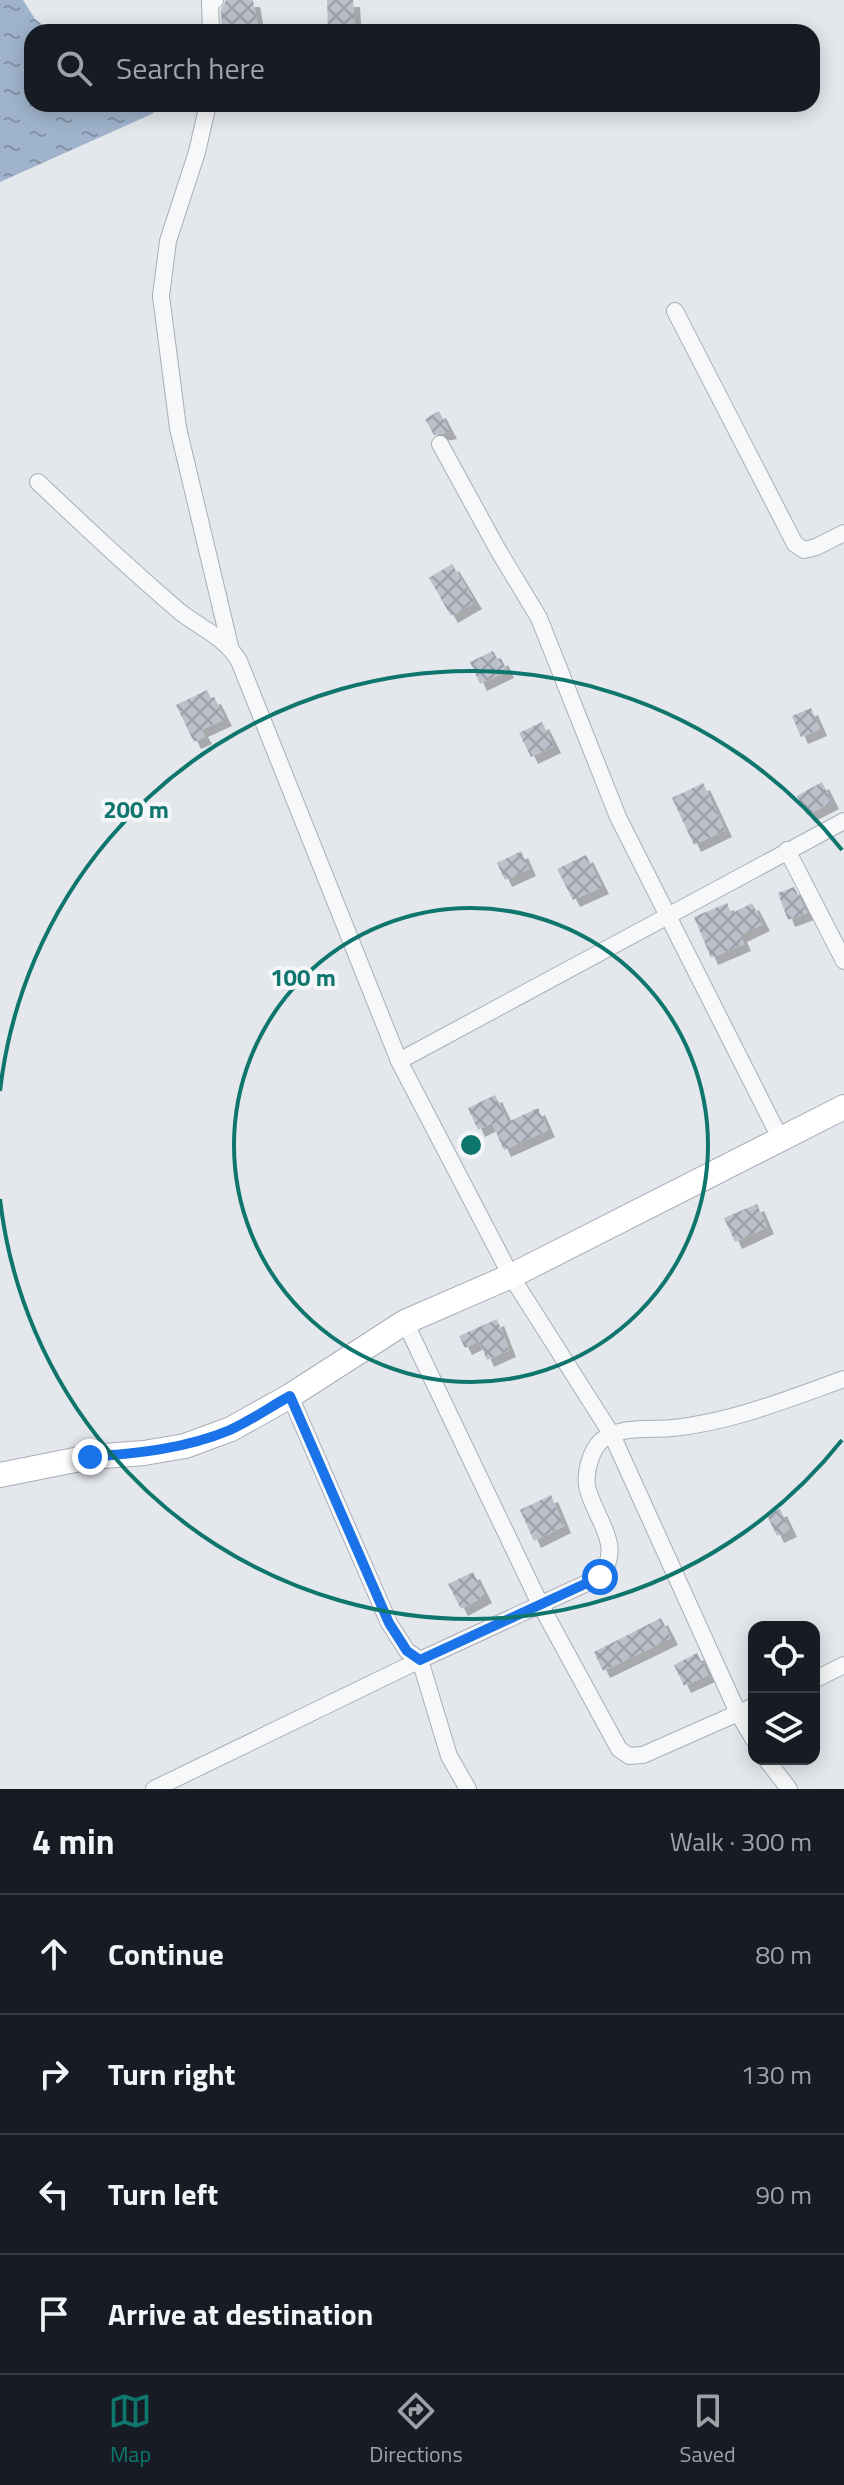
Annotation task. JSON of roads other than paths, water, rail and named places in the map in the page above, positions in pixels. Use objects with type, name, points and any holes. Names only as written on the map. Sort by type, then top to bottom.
[{"type":"street","points":[[211,24],[210,2],[215,0]]},
{"type":"street","points":[[206,112],[197,152],[168,241],[161,296],[178,428],[230,646],[239,661],[399,1061],[511,1276],[612,1435],[748,1730]]},
{"type":"street","points":[[675,311],[795,544],[804,550],[844,533]]},
{"type":"street","points":[[440,444],[539,618],[618,817],[780,1138]]},
{"type":"street","points":[[38,482],[107,549],[183,614],[230,646]]},
{"type":"street","points":[[399,1061],[844,821]]},
{"type":"street","points":[[787,850],[844,961]]},
{"type":"street","points":[[1,1473],[90,1457],[185,1446],[231,1429],[290,1396],[405,1322],[511,1276],[844,1107]]},
{"type":"street","points":[[405,1322],[540,1604],[619,1749],[629,1756],[643,1755],[748,1709]]},
{"type":"street","points":[[154,1789],[600,1577],[610,1564],[610,1544],[587,1485],[589,1460],[600,1441],[642,1428],[672,1428],[727,1419],[844,1379]]},
{"type":"street","points":[[290,1396],[389,1623],[407,1651],[420,1660],[449,1756],[468,1789]]},
{"type":"street","points":[[820,1677],[844,1665]]},
{"type":"street","points":[[771,1765],[789,1789]]},
{"type":"water","points":[[0,0],[23,0],[41,24],[24,24],[24,112],[154,113],[0,182]]}]
